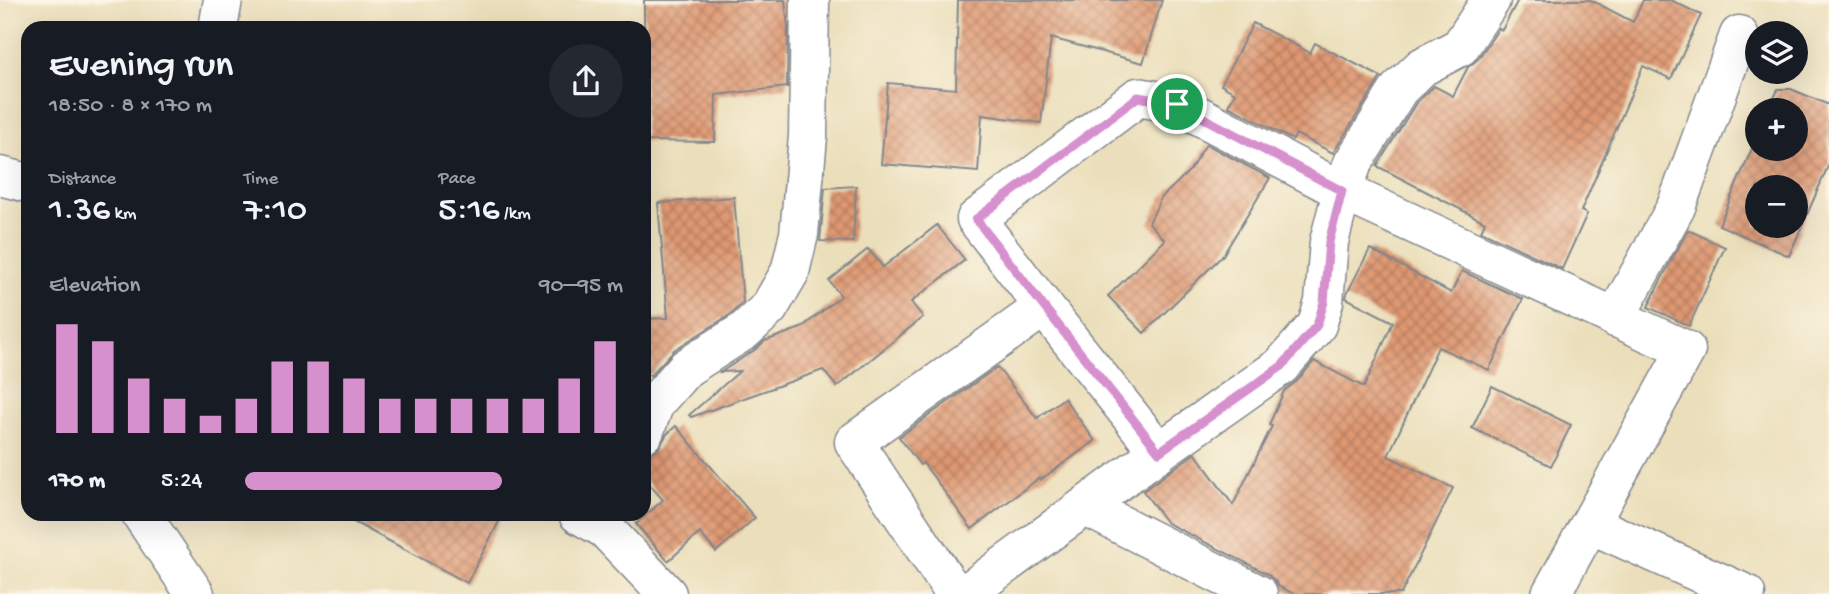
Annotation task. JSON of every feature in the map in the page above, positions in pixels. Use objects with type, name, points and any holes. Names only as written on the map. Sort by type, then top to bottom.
[{"type":"street","points":[[219,21],[223,0]]},
{"type":"street","points":[[651,414],[655,403],[686,368],[744,331],[769,308],[790,272],[799,234],[808,137],[810,0]]},
{"type":"street","points":[[965,594],[1282,366],[1317,325],[1324,302],[1329,242],[1342,191],[1353,163],[1399,89],[1422,67],[1460,47],[1491,0]]},
{"type":"street","points":[[1615,317],[1676,207],[1739,35]]},
{"type":"street","points":[[1159,452],[976,219],[1138,97],[1177,104],[1342,191],[1686,350],[1551,594]]},
{"type":"street","points":[[0,176],[21,181]]},
{"type":"street","points":[[956,594],[854,442],[1044,307]]},
{"type":"street","points":[[1086,507],[1258,594]]},
{"type":"street","points":[[146,521],[195,594]]},
{"type":"street","points":[[600,521],[667,594]]},
{"type":"street","points":[[1590,524],[1746,594]]},
{"type":"building","points":[[644,0],[785,0],[788,28],[787,87],[716,95],[715,142],[651,141],[651,21],[644,21]]},
{"type":"building","points":[[958,0],[1162,0],[1143,63],[1051,38],[1041,123],[982,115],[978,172],[881,164],[888,83],[956,89]]},
{"type":"building","points":[[1518,0],[1591,0],[1633,22],[1643,0],[1671,0],[1701,15],[1671,79],[1643,66],[1581,211],[1587,214],[1562,269],[1481,231],[1485,222],[1377,166],[1416,103],[1434,86],[1453,96],[1468,67],[1478,59],[1499,28],[1502,30]]},
{"type":"building","points":[[1253,23],[1310,53],[1315,43],[1381,77],[1333,153],[1296,134],[1293,140],[1228,106],[1235,93],[1221,85]]},
{"type":"building","points":[[1778,89],[1791,89],[1829,105],[1829,164],[1808,212],[1808,175],[1745,175],[1745,237],[1719,225],[1747,161],[1808,161],[1808,98],[1774,98]]},
{"type":"building","points":[[1206,144],[1270,178],[1223,255],[1144,333],[1108,296],[1165,240],[1149,223],[1161,198],[1190,170]]},
{"type":"building","points":[[856,186],[853,242],[820,241],[825,188]]},
{"type":"building","points":[[734,197],[743,302],[731,314],[674,350],[651,375],[651,319],[668,318],[658,203]]},
{"type":"building","points":[[937,225],[965,260],[911,302],[923,317],[837,387],[823,370],[691,417],[689,415],[740,371],[721,372],[765,341],[801,328],[841,296],[829,281],[868,249],[883,267]]},
{"type":"building","points":[[1688,230],[1725,247],[1689,326],[1648,307]]},
{"type":"building","points":[[1748,238],[1797,238],[1789,256]]},
{"type":"building","points":[[1370,249],[1451,293],[1462,271],[1523,299],[1489,370],[1438,347],[1388,456],[1453,488],[1401,594],[1294,594],[1278,586],[1268,574],[1167,523],[1143,491],[1195,453],[1233,505],[1272,426],[1269,425],[1284,391],[1297,381],[1314,361],[1364,387],[1393,322],[1346,298]]},
{"type":"building","points":[[997,367],[1037,418],[1064,398],[1095,441],[1040,480],[1039,478],[972,529],[923,463],[920,465],[899,437]]},
{"type":"building","points":[[1492,386],[1571,425],[1551,466],[1472,428]]},
{"type":"building","points":[[676,426],[755,518],[716,552],[700,533],[668,561],[636,524],[639,521],[651,521],[651,511],[663,500],[651,486],[651,452],[658,449],[667,434]]},
{"type":"building","points":[[352,521],[499,521],[467,583]]},
{"type":"route","points":[[1138,97],[1177,104],[1342,191],[1329,242],[1324,302],[1317,325],[1282,366],[1159,452],[976,219],[1138,97]]}]
